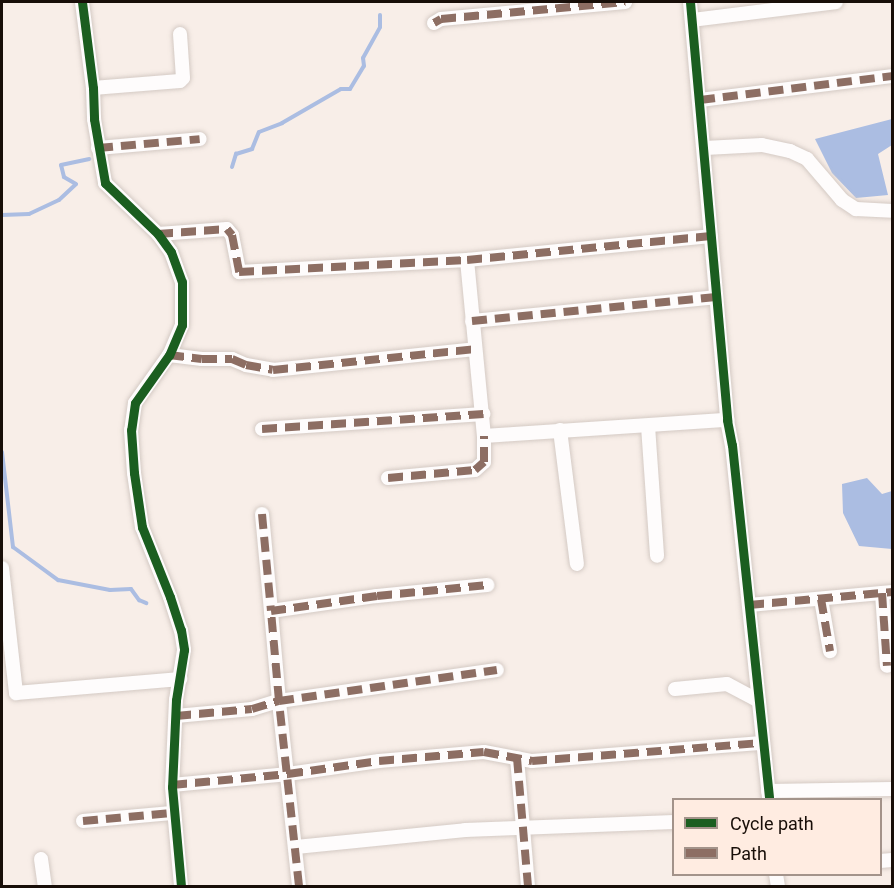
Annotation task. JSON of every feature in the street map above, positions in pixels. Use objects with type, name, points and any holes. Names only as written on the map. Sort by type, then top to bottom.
[{"type":"street","points":[[81,2],[93,88],[98,148],[108,189],[158,234],[171,252],[182,282],[184,321],[168,355],[135,403],[132,430],[134,473],[142,527],[181,630],[184,650],[176,716],[172,785],[172,813],[181,886]]},
{"type":"street","points":[[434,23],[441,19],[625,2]]},
{"type":"street","points":[[690,2],[705,148],[727,420],[732,445],[768,795],[892,789]]},
{"type":"street","points":[[692,20],[836,2]]},
{"type":"street","points":[[93,88],[180,81],[183,78],[180,34]]},
{"type":"street","points":[[700,100],[892,76]]},
{"type":"street","points":[[98,148],[200,139]]},
{"type":"street","points":[[705,148],[762,145],[790,151],[807,159],[842,200],[856,209],[892,211]]},
{"type":"street","points":[[158,234],[227,229],[232,235],[239,272],[467,260],[711,236]]},
{"type":"street","points":[[388,478],[475,470],[483,462],[483,414],[467,260]]},
{"type":"street","points":[[472,321],[716,297]]},
{"type":"street","points":[[168,355],[202,359],[232,359],[273,370],[475,349]]},
{"type":"street","points":[[262,429],[483,414]]},
{"type":"street","points":[[484,436],[727,420]]},
{"type":"street","points":[[648,426],[657,556]]},
{"type":"street","points":[[560,430],[577,564]]},
{"type":"street","points":[[262,514],[299,886]]},
{"type":"street","points":[[2,568],[5,633],[16,693],[180,679]]},
{"type":"street","points":[[272,611],[376,596],[487,585]]},
{"type":"street","points":[[749,605],[887,593],[887,666]]},
{"type":"street","points":[[821,598],[830,651]]},
{"type":"street","points":[[176,716],[252,710],[279,701],[497,670]]},
{"type":"street","points":[[675,689],[727,684],[759,701]]},
{"type":"street","points":[[172,785],[288,774],[379,761],[484,752],[532,760],[762,743]]},
{"type":"street","points":[[517,758],[528,886]]},
{"type":"street","points":[[83,820],[172,813]]},
{"type":"street","points":[[296,847],[465,830],[672,822]]},
{"type":"street","points":[[41,859],[45,886]]},
{"type":"water","points":[[892,119],[892,145],[878,154],[888,195],[856,198],[832,173],[815,139]]},
{"type":"water","points":[[867,478],[882,494],[892,491],[892,549],[859,546],[843,513],[842,484]]},
{"type":"waterway","points":[[232,167],[236,154],[252,149],[259,132],[282,123],[341,89],[350,89],[364,66],[363,58],[380,27],[380,15]]},
{"type":"waterway","points":[[2,215],[29,214],[59,200],[76,184],[64,177],[61,165],[89,159]]},
{"type":"waterway","points":[[2,452],[13,547],[58,580],[110,590],[131,589],[139,600],[146,603]]},
{"type":"marked path","points":[[434,23],[441,19],[625,2]]},
{"type":"marked path","points":[[700,100],[892,76]]},
{"type":"marked path","points":[[98,148],[200,139]]},
{"type":"marked path","points":[[158,234],[227,229],[232,235],[239,272],[467,260],[711,236]]},
{"type":"marked path","points":[[472,321],[716,297]]},
{"type":"marked path","points":[[169,355],[202,359],[232,359],[246,365],[273,370],[475,349]]},
{"type":"marked path","points":[[262,429],[483,414]]},
{"type":"marked path","points":[[388,478],[475,470],[484,462],[484,436]]},
{"type":"marked path","points":[[262,514],[271,611]]},
{"type":"marked path","points":[[176,716],[252,709],[279,701],[271,611],[377,596],[487,585]]},
{"type":"marked path","points":[[749,605],[892,592]]},
{"type":"marked path","points":[[882,593],[887,666]]},
{"type":"marked path","points":[[821,599],[830,651]]},
{"type":"marked path","points":[[299,886],[279,701],[497,670]]},
{"type":"marked path","points":[[172,785],[288,774],[379,761],[484,752],[532,761],[762,743]]},
{"type":"marked path","points":[[517,758],[528,886]]},
{"type":"marked path","points":[[83,821],[172,813]]},
{"type":"cycle path","points":[[82,2],[93,88],[94,119],[105,183],[158,234],[171,252],[182,282],[182,325],[169,355],[135,403],[131,430],[134,473],[142,527],[170,597],[181,630],[184,650],[176,700],[172,787],[181,886]]},
{"type":"cycle path","points":[[690,2],[727,420],[732,445],[769,798]]}]
